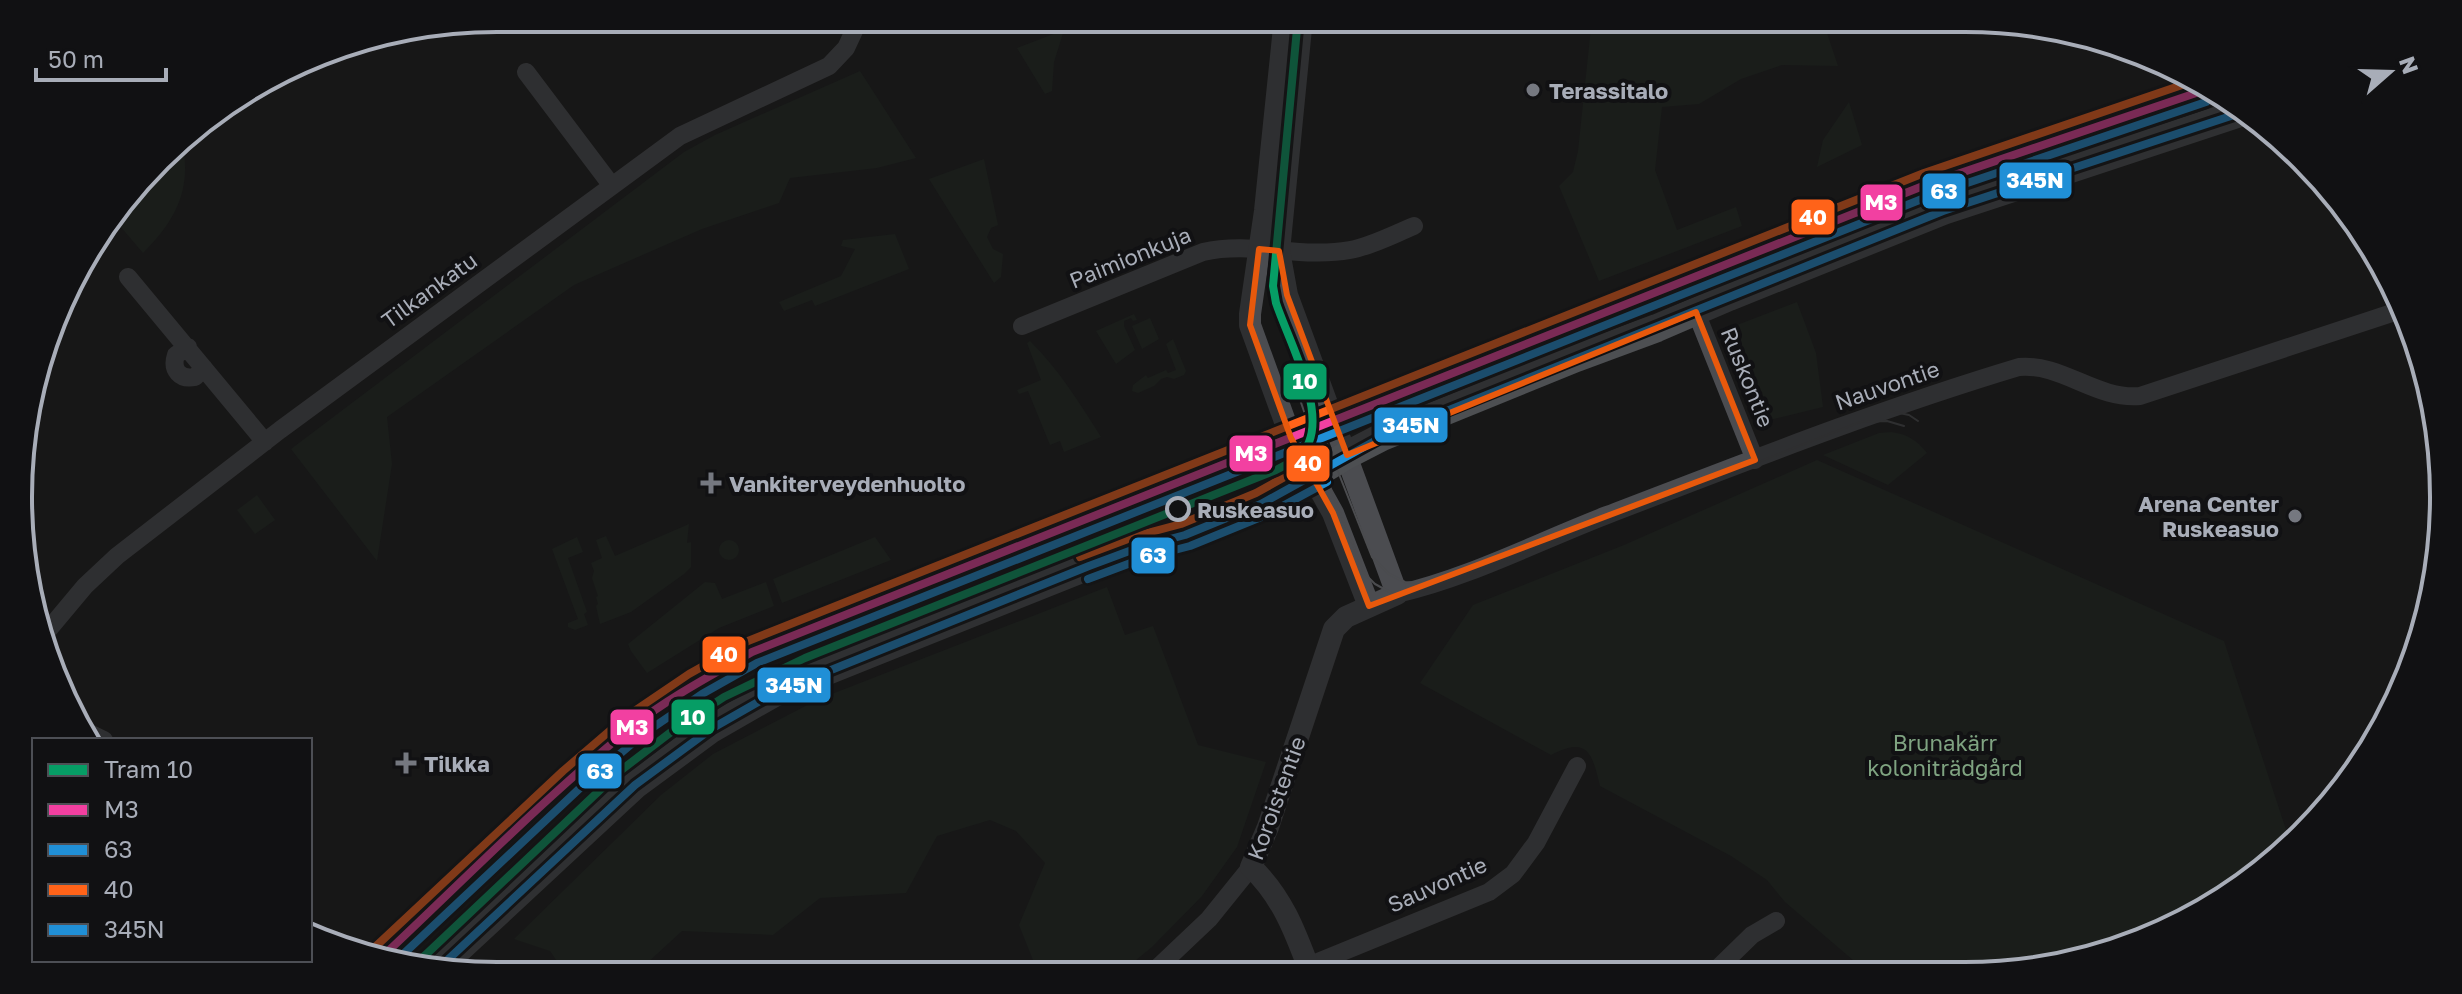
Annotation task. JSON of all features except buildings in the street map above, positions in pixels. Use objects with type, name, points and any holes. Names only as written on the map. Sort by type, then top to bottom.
[{"type":"main road","points":[[390,949],[607,748],[660,707],[752,652],[1928,184],[2196,93]]},
{"type":"main road","points":[[447,959],[635,785],[677,752],[741,711],[812,677],[1140,547],[1185,535],[1279,496],[1382,437],[1943,211],[2231,116]]},
{"type":"street","name":"Tilkankatu","points":[[51,627],[85,586],[117,556],[265,442],[680,136],[829,66],[846,48],[853,32]]},
{"type":"street","points":[[1284,32],[1269,250],[1397,594]]},
{"type":"street","points":[[1300,32],[1269,250],[1250,314],[1250,325],[1291,438],[1333,513],[1369,606]]},
{"type":"street","points":[[526,72],[612,186]]},
{"type":"street","name":"Paimionkuja","points":[[1022,326],[1203,252],[1220,248],[1350,250],[1414,226]]},
{"type":"street","points":[[128,277],[265,442]]},
{"type":"street","name":"Ruskontie","points":[[1696,312],[1755,460]]},
{"type":"street","name":"Nauvontie","points":[[1397,594],[1434,586],[1604,516],[1884,410],[2019,367],[2031,366],[2051,371],[2106,394],[2140,396],[2392,313]]},
{"type":"street","name":"Koroistentie","points":[[1164,962],[1209,919],[1251,867],[1268,827],[1334,629],[1346,617],[1397,594]]},
{"type":"street","name":"Sauvontie","points":[[1328,962],[1489,892],[1513,874],[1536,843],[1577,766]]},
{"type":"street","points":[[1251,867],[1272,889],[1287,914],[1307,962]]},
{"type":"street","points":[[1724,962],[1752,935],[1776,921]]},
{"type":"highlighted area","points":[[1259,249],[1279,251],[1287,295],[1347,455],[1696,312],[1755,460],[1369,606],[1333,513],[1291,438],[1250,325]]},
{"type":"green space","points":[[1063,32],[1054,62],[1052,91],[1045,94],[1017,48]]},
{"type":"green space","points":[[1591,32],[1827,32],[1838,66],[1782,65],[1741,79],[1699,104],[1662,107],[1655,170],[1677,230],[1736,207],[1742,226],[1599,281],[1559,186],[1573,172]]},
{"type":"green space","points":[[860,71],[916,158],[877,168],[790,178],[779,203],[702,229],[574,285],[387,417],[392,464],[377,561],[291,449],[684,152],[715,135]]},
{"type":"green space","points":[[1849,102],[1862,145],[1817,167],[1823,140]]},
{"type":"green space","points":[[184,153],[185,171],[180,200],[165,227],[143,253],[120,226],[147,190]]},
{"type":"green space","points":[[984,159],[998,225],[991,228],[987,237],[993,249],[1003,254],[1001,277],[994,283],[929,179]]},
{"type":"green space","points":[[895,234],[909,269],[815,306],[812,300],[784,311],[779,302],[841,276],[855,249],[841,246],[843,240]]},
{"type":"green space","points":[[1797,302],[1816,353],[1823,407],[1761,422],[1735,357],[1737,325]]},
{"type":"green space","points":[[1134,314],[1137,320],[1131,318],[1124,321],[1124,326],[1135,350],[1116,364],[1096,331]]},
{"type":"green space","points":[[1150,318],[1159,339],[1142,349],[1132,326]]},
{"type":"green space","points":[[1173,339],[1186,371],[1184,375],[1161,379],[1138,393],[1132,391],[1133,385],[1146,375],[1148,378],[1166,370],[1168,373],[1176,370],[1166,344]]},
{"type":"green space","points":[[1030,341],[1060,375],[1101,437],[1064,452],[1060,441],[1050,445],[1028,391],[1019,394],[1017,390],[1041,380],[1027,343]]},
{"type":"green space","points":[[1891,432],[1911,438],[1927,453],[1888,485],[1823,455],[1879,433]]},
{"type":"green space","name":"Brunakärr koloniträdgård","points":[[1817,460],[2224,641],[2287,833],[2248,866],[2198,900],[2143,927],[2085,946],[1995,961],[1855,962],[1785,902],[1767,880],[1731,856],[1600,786],[1591,757],[1586,751],[1573,747],[1551,755],[1420,683],[1473,605],[1624,545]]},
{"type":"green space","points":[[257,495],[275,520],[255,534],[237,510]]},
{"type":"green space","points":[[689,524],[687,543],[691,542],[691,567],[631,612],[600,624],[591,563],[602,558],[596,540],[606,536],[615,556]]},
{"type":"green space","points":[[577,537],[583,552],[568,558],[587,612],[584,614],[588,625],[575,630],[568,627],[568,623],[578,619],[552,549]]},
{"type":"green space","points":[[875,537],[891,560],[782,603],[773,579]]},
{"type":"green space","points":[[729,540],[736,543],[739,550],[736,557],[729,560],[722,557],[719,550],[722,543]]},
{"type":"green space","points":[[705,582],[715,583],[722,599],[766,582],[774,606],[719,628],[647,673],[628,644]]},
{"type":"green space","points":[[1107,587],[1125,635],[1153,626],[1198,745],[1266,762],[1237,847],[1202,896],[1134,962],[1034,962],[1019,925],[1045,863],[1016,831],[990,820],[937,836],[906,893],[820,898],[773,935],[682,931],[648,962],[557,962],[550,951],[514,939],[661,795],[713,754],[819,699]]},
{"type":"tram line","name":"10","points":[[424,956],[620,771],[724,697],[805,658],[1276,470],[1303,451],[1309,442],[1312,410],[1303,372],[1276,303],[1273,286],[1297,32]]},
{"type":"tram line","points":[[1296,388],[1332,493],[1365,574],[1375,584],[1395,595],[1413,595],[1436,589],[1860,422],[1887,421],[1904,426]]},
{"type":"tram line","points":[[1890,411],[1909,415],[1918,421]]},
{"type":"tram line","points":[[1323,434],[1372,557],[1389,574],[1405,582],[1422,583],[1438,579]]},
{"type":"tram line","points":[[1267,466],[1299,460],[1329,472]]},
{"type":"tram line","points":[[1245,482],[1281,474],[1302,475],[1322,487],[1331,498]]},
{"type":"transit line","name":"40","points":[[376,946],[563,771],[627,716],[689,674],[748,641],[1924,173],[2181,85]]},
{"type":"transit line","name":"M3","points":[[390,949],[600,753],[647,715],[752,652],[1928,184],[2196,93]]},
{"type":"transit line","name":"63","points":[[405,953],[579,789],[642,735],[702,694],[757,663],[1932,195],[2206,102]]},
{"type":"transit line","name":"345N","points":[[448,959],[635,785],[711,729],[774,693],[1089,566],[1140,547],[1185,535],[1261,504],[1382,437],[1943,211],[2231,116]]},
{"type":"transit line","name":"40","points":[[1080,557],[1136,536],[1181,524],[1256,493],[1315,460]]},
{"type":"transit line","name":"63","points":[[1088,579],[1144,558],[1190,546],[1266,515],[1327,482]]},
{"type":"place","name":"Terassitalo","points":[[1533,90]]},
{"type":"place","name":"Vankiterveydenhuolto","points":[[711,483]]},
{"type":"place","name":"Ruskeasuo","points":[[1178,509]]},
{"type":"place","name":"Arena Center Ruskeasuo","points":[[2295,516]]},
{"type":"place","name":"Tilkka","points":[[406,763]]}]
